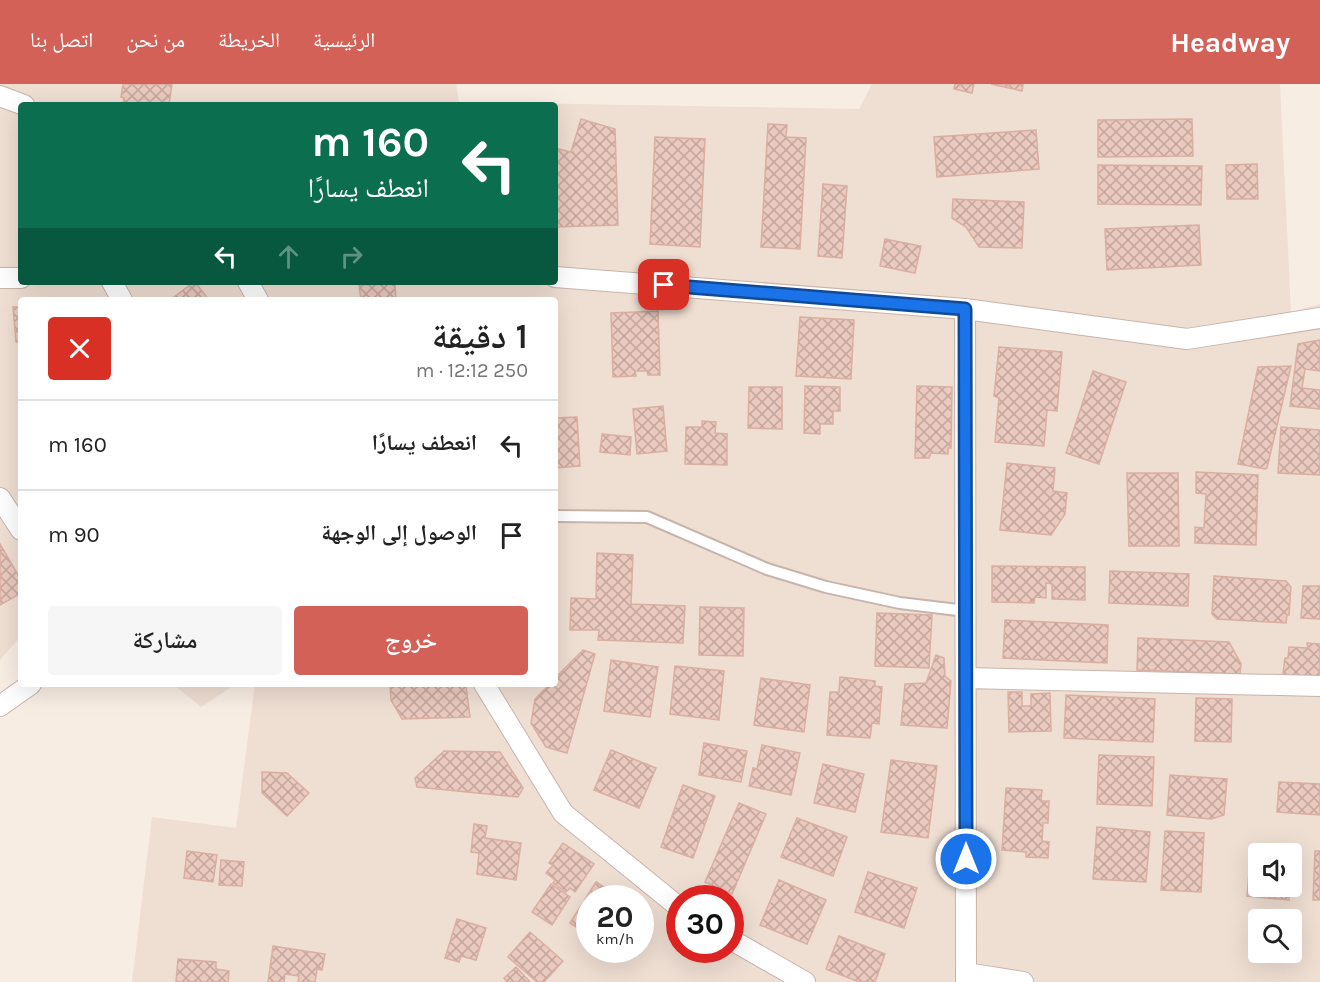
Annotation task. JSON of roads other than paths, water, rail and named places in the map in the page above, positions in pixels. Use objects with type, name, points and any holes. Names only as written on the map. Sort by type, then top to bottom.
[{"type":"street","points":[[0,96],[18,103]]},
{"type":"street","points":[[558,277],[965,309],[1186,339],[1320,318]]},
{"type":"street","points":[[0,278],[18,278]]},
{"type":"street","points":[[965,309],[966,978],[1023,982]]},
{"type":"street","points":[[0,498],[18,525]]},
{"type":"street","points":[[966,678],[1320,686]]},
{"type":"street","points":[[0,706],[27,687]]},
{"type":"street","points":[[486,687],[562,813],[666,897]]},
{"type":"street","points":[[744,947],[805,982]]},
{"type":"lane","points":[[558,516],[647,517],[767,569],[826,587],[900,603],[966,611]]}]
